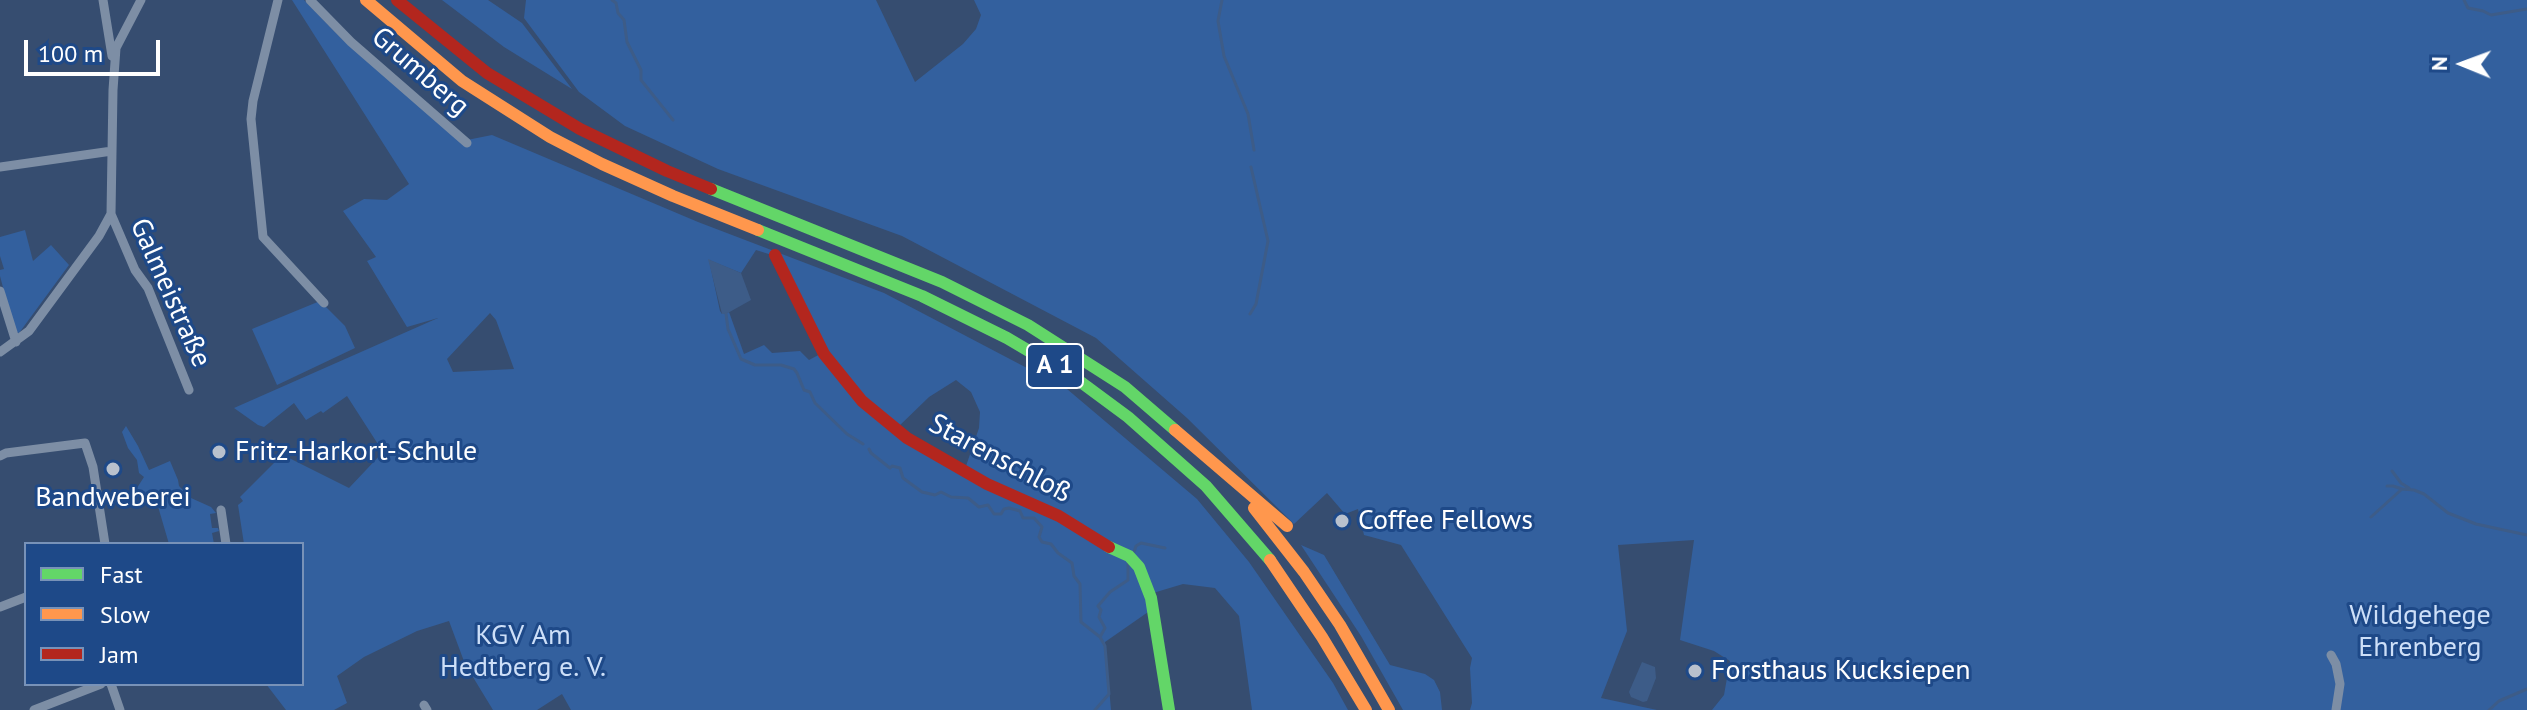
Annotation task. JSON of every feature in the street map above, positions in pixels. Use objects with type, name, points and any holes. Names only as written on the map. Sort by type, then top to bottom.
[{"type":"main road","name":"A 1","points":[[366,0],[462,81],[550,137],[602,164],[922,296],[1007,338],[1078,380],[1128,417],[1206,486],[1274,565],[1366,710]]},
{"type":"main road","name":"A 1","points":[[397,0],[487,73],[555,115],[667,171],[942,282],[1028,325],[1125,387],[1230,479],[1304,572],[1340,625],[1389,710]]},
{"type":"main road","name":"Starenschloß","points":[[775,255],[824,354],[862,401],[907,438],[987,484],[1059,516],[1103,545],[1129,556],[1139,567],[1151,598],[1169,710]]},
{"type":"main road","points":[[1230,479],[1287,526]]},
{"type":"street","points":[[103,0],[114,65]]},
{"type":"street","points":[[0,352],[29,331],[99,236],[111,214],[116,48],[141,0]]},
{"type":"street","points":[[278,0],[251,119],[263,237],[324,303]]},
{"type":"street","name":"Grumberg","points":[[310,0],[351,42],[467,143]]},
{"type":"street","points":[[0,167],[112,151]]},
{"type":"street","name":"Galmeistraße","points":[[111,214],[135,270],[148,288],[189,390]]},
{"type":"street","points":[[0,291],[16,342]]},
{"type":"street","points":[[0,456],[85,443],[93,467],[105,542]]},
{"type":"street","points":[[221,510],[226,542]]},
{"type":"street","points":[[0,607],[24,598]]},
{"type":"street","points":[[2331,655],[2340,684],[2336,710]]},
{"type":"street","points":[[34,710],[96,686]]},
{"type":"street","points":[[112,686],[120,710]]},
{"type":"green space","name":"KGV Am Hedtberg e. V.","points":[[292,0],[304,0],[341,38],[462,141],[492,135],[698,222],[884,293],[1067,389],[1197,499],[1249,562],[1333,683],[1348,710],[1252,710],[1239,616],[1215,588],[1183,584],[1153,593],[1151,610],[1105,642],[1111,710],[571,710],[562,694],[537,710],[493,710],[465,664],[449,621],[417,631],[364,657],[337,676],[347,703],[334,710],[286,710],[268,686],[304,686],[304,542],[244,542],[238,505],[243,501],[240,497],[285,456],[349,488],[383,452],[347,396],[323,413],[321,411],[306,420],[294,403],[264,427],[234,408],[438,318],[407,327],[367,261],[376,257],[343,211],[364,199],[387,200],[409,184]],"holes":[[[756,250],[775,256],[824,352],[809,360],[800,351],[772,353],[764,345],[744,354],[729,312],[722,314],[720,311],[709,260],[741,273]],[[490,313],[496,320],[514,369],[453,372],[447,359]],[[956,380],[971,392],[980,412],[979,428],[965,469],[896,429],[929,397]]]},
{"type":"green space","points":[[442,0],[488,0],[522,23],[572,89],[504,47]]},
{"type":"green space","name":"Wildgehege Ehrenberg","points":[[526,0],[876,0],[915,82],[963,44],[976,29],[981,15],[974,0],[2527,0],[2527,710],[1712,710],[1724,695],[1730,661],[1714,651],[1680,640],[1694,540],[1618,545],[1627,631],[1601,698],[1657,710],[1470,710],[1472,658],[1401,545],[1364,535],[1358,509],[1345,514],[1327,493],[1294,524],[1187,418],[1096,338],[902,236],[718,169],[625,126],[579,92],[524,18]]},
{"type":"green space","points":[[25,230],[33,261],[51,245],[69,265],[19,333],[10,314],[0,276],[0,270],[4,269],[0,237]]},
{"type":"green space","points":[[320,301],[345,326],[355,348],[277,385],[252,329]]},
{"type":"green space","points":[[126,426],[149,470],[170,461],[179,486],[191,498],[211,507],[216,513],[210,514],[212,528],[219,531],[212,533],[214,542],[168,542],[157,503],[151,498],[140,497],[135,491],[144,477],[139,473],[137,460],[122,432]]},
{"type":"green space","points":[[1301,545],[1324,555],[1390,665],[1425,674],[1434,680],[1440,692],[1442,710],[1403,710],[1361,636]]},
{"type":"shaded area","points":[[708,259],[741,273],[751,300],[722,314]]},
{"type":"shaded area","points":[[1642,662],[1655,667],[1656,678],[1647,701],[1643,702],[1631,697],[1629,692]]},
{"type":"waterway","points":[[612,0],[624,20],[627,42],[641,70],[641,80],[673,120]]},
{"type":"waterway","points":[[1222,0],[1218,21],[1224,56],[1248,114],[1254,150]]},
{"type":"waterway","points":[[2464,0],[2468,8],[2491,15],[2527,9]]},
{"type":"waterway","points":[[1250,314],[1256,304],[1268,241],[1251,167]]},
{"type":"waterway","points":[[726,314],[728,329],[741,359],[755,365],[781,365],[794,369],[804,390],[810,392],[815,403],[847,434],[863,444]]},
{"type":"waterway","points":[[869,449],[890,468],[900,468],[903,478],[922,492],[935,495],[941,492],[951,497],[968,498],[979,507],[988,505],[994,514],[1001,514],[1009,508],[1020,511],[1023,518],[1034,518],[1042,527],[1039,537],[1042,542],[1051,544],[1072,563],[1074,576],[1080,584],[1081,622],[1100,637],[1105,646],[1109,694],[1095,710]]},
{"type":"waterway","points":[[2392,471],[2409,488]]},
{"type":"waterway","points":[[2387,486],[2402,489]]},
{"type":"waterway","points":[[2371,517],[2402,489],[2414,490],[2448,513],[2476,524],[2527,535]]},
{"type":"waterway","points":[[1134,552],[1141,543],[1165,548]]},
{"type":"waterway","points":[[1100,637],[1105,628],[1098,606],[1110,592],[1128,580],[1128,564]]},
{"type":"waterway","points":[[2489,710],[2499,701],[2527,689]]},
{"type":"traffic: fast","points":[[711,189],[942,282],[1028,325],[1125,387],[1175,430]]},
{"type":"traffic: fast","points":[[758,230],[922,296],[1007,338],[1078,380],[1128,417],[1206,486],[1270,560]]},
{"type":"traffic: fast","points":[[1109,547],[1129,556],[1139,567],[1151,598],[1169,710]]},
{"type":"traffic: slow","points":[[366,0],[462,81],[550,137],[673,196],[758,230]]},
{"type":"traffic: slow","points":[[1175,430],[1287,526]]},
{"type":"traffic: slow","points":[[1254,508],[1340,625],[1389,710]]},
{"type":"traffic: slow","points":[[1270,560],[1366,710]]},
{"type":"traffic: jam","points":[[397,0],[487,73],[580,129],[711,189]]},
{"type":"traffic: jam","points":[[775,255],[824,354],[862,401],[907,438],[987,484],[1059,516],[1109,547]]},
{"type":"place","name":"Fritz-Harkort-Schule","points":[[219,452]]},
{"type":"place","name":"Bandweberei","points":[[113,469]]},
{"type":"place","name":"Coffee Fellows","points":[[1342,521]]},
{"type":"place","name":"Forsthaus Kucksiepen","points":[[1695,671]]}]
